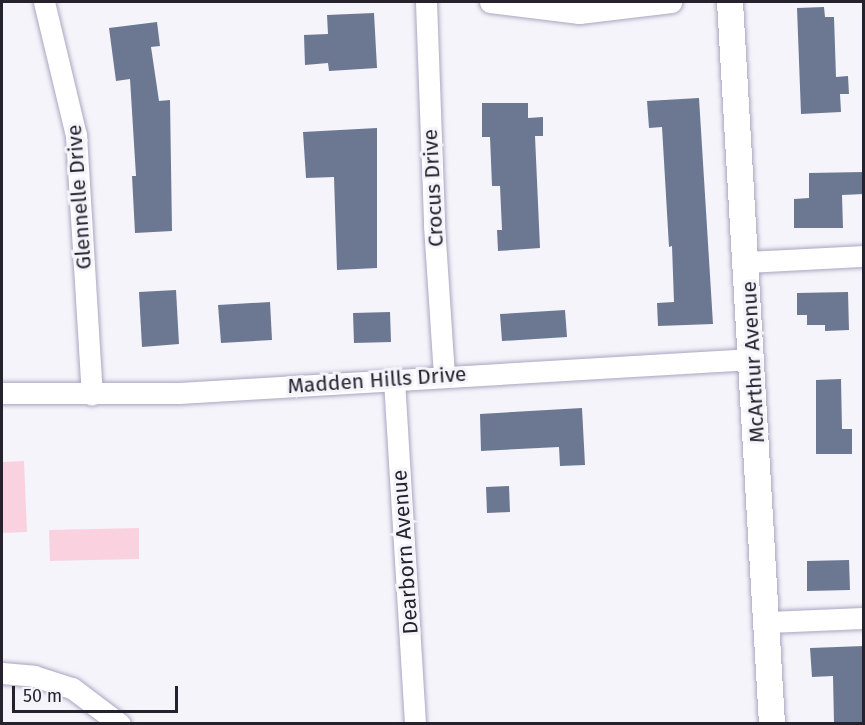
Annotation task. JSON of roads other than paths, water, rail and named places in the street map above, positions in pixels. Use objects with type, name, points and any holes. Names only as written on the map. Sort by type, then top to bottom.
[{"type":"street","name":"Glennelle Drive","points":[[44,2],[76,135],[92,395]]},
{"type":"street","name":"Crocus Drive","points":[[426,2],[434,225],[444,375]]},
{"type":"street","points":[[490,2],[579,13],[671,2]]},
{"type":"street","name":"McArthur Avenue","points":[[730,2],[748,262],[772,723]]},
{"type":"street","points":[[748,262],[864,256]]},
{"type":"street","name":"Madden Hills Drive","points":[[2,393],[92,395],[752,359]]},
{"type":"street","name":"Dearborn Avenue","points":[[394,380],[415,723]]},
{"type":"street","points":[[767,622],[864,618]]},
{"type":"street","points":[[2,674],[34,676],[72,688],[120,723]]}]
